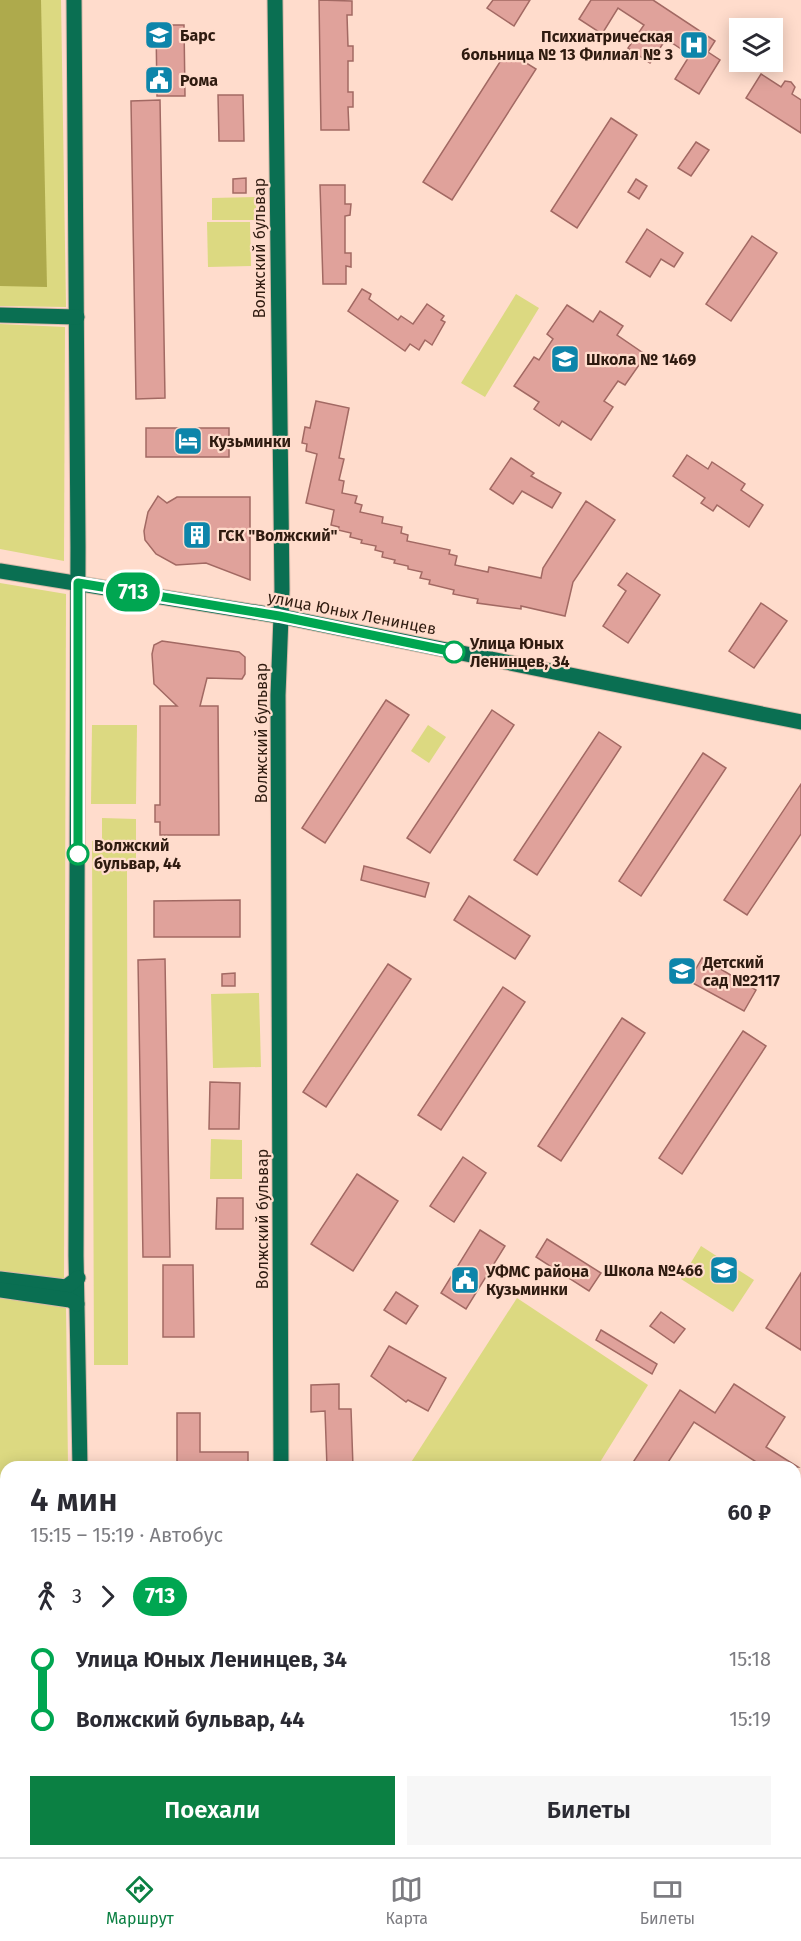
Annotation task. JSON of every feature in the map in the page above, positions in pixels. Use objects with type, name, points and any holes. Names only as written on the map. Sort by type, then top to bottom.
[{"type":"main road","points":[[74,0],[78,583],[77,1304],[80,1461]]},
{"type":"main road","name":"Волжский бульвар","points":[[275,0],[282,583],[279,616],[281,1461]]},
{"type":"main road","points":[[0,315],[77,317]]},
{"type":"main road","name":"улица Юных Ленинцев","points":[[0,571],[279,616],[801,722]]},
{"type":"main road","points":[[0,1279],[66,1287],[78,1278]]},
{"type":"main road","points":[[0,1290],[70,1300],[77,1304]]},
{"type":"shaded area","points":[[0,0],[61,0],[66,307],[0,306]]},
{"type":"shaded area","points":[[0,0],[41,0],[47,287],[0,286]]},
{"type":"shaded area","points":[[256,197],[256,220],[212,220],[212,198]]},
{"type":"shaded area","points":[[207,222],[250,222],[251,266],[208,267]]},
{"type":"shaded area","points":[[516,294],[539,308],[485,397],[461,383]]},
{"type":"shaded area","points":[[0,324],[65,327],[64,561],[0,549]]},
{"type":"shaded area","points":[[0,583],[66,594],[64,1282],[0,1271]]},
{"type":"shaded area","points":[[92,725],[137,725],[136,804],[91,804]]},
{"type":"shaded area","points":[[428,725],[446,737],[429,763],[411,751]]},
{"type":"shaded area","points":[[102,818],[136,819],[136,863],[127,868],[128,1365],[94,1365],[92,841],[102,840]]},
{"type":"shaded area","points":[[259,993],[261,1067],[213,1068],[211,994]]},
{"type":"shaded area","points":[[211,1139],[242,1140],[242,1179],[210,1179]]},
{"type":"shaded area","points":[[701,1246],[754,1280],[733,1312],[681,1279]]},
{"type":"shaded area","points":[[0,1296],[66,1307],[68,1461],[0,1461]]},
{"type":"shaded area","points":[[517,1298],[648,1385],[601,1461],[412,1461]]},
{"type":"building","points":[[319,0],[352,1],[352,15],[347,15],[348,46],[353,46],[353,61],[348,61],[348,92],[353,92],[353,107],[348,107],[349,130],[321,130]]},
{"type":"building","points":[[493,0],[530,0],[514,26],[487,8]]},
{"type":"building","name":"Психиатрическая больница № 13 Филиал № 3","points":[[591,0],[653,0],[715,41],[708,52],[720,60],[699,94],[675,79],[690,55],[666,39],[650,63],[628,48],[644,25],[618,8],[602,34],[579,19]]},
{"type":"building","points":[[156,25],[184,25],[185,96],[157,96]]},
{"type":"building","points":[[507,51],[536,69],[452,200],[423,182]]},
{"type":"building","points":[[761,74],[781,87],[785,81],[791,82],[795,87],[792,94],[801,100],[801,133],[746,98]]},
{"type":"building","points":[[218,95],[243,95],[244,141],[219,141]]},
{"type":"building","points":[[160,100],[165,398],[136,399],[131,101]]},
{"type":"building","points":[[611,118],[637,135],[577,228],[551,211]]},
{"type":"building","points":[[696,142],[709,150],[691,176],[678,168]]},
{"type":"building","points":[[246,178],[246,193],[233,193],[233,179]]},
{"type":"building","points":[[636,179],[647,186],[639,199],[628,192]]},
{"type":"building","points":[[320,185],[345,185],[345,204],[351,204],[350,215],[345,216],[345,253],[351,253],[351,267],[346,266],[346,284],[323,284]]},
{"type":"building","points":[[647,229],[683,253],[674,267],[661,259],[650,277],[626,262]]},
{"type":"building","points":[[752,236],[777,253],[731,321],[706,304]]},
{"type":"building","points":[[362,289],[371,294],[369,299],[398,320],[401,316],[413,324],[427,304],[444,316],[441,320],[445,322],[432,345],[425,340],[419,350],[410,344],[405,351],[348,311]]},
{"type":"building","points":[[567,305],[593,322],[600,311],[623,326],[617,335],[646,355],[625,385],[618,381],[604,401],[613,407],[591,440],[562,421],[559,426],[534,409],[539,402],[514,386],[534,357],[539,360],[553,339],[547,334]]},
{"type":"building","points":[[316,401],[349,408],[339,458],[344,459],[339,480],[344,481],[342,493],[357,496],[355,503],[362,505],[360,512],[383,517],[382,523],[402,527],[401,533],[408,535],[407,541],[450,550],[449,554],[457,556],[455,565],[488,572],[489,567],[541,578],[543,568],[586,501],[615,520],[573,582],[565,616],[521,606],[521,609],[477,603],[478,599],[453,594],[454,590],[429,584],[430,580],[420,578],[422,572],[408,569],[408,566],[394,563],[395,560],[382,557],[383,552],[375,550],[376,546],[361,543],[362,540],[350,537],[351,533],[338,530],[339,527],[331,525],[334,510],[306,503],[317,454],[306,451],[307,444],[302,443],[305,427],[310,428]]},
{"type":"building","points":[[146,428],[229,428],[229,457],[146,457]]},
{"type":"building","points":[[687,455],[708,469],[712,462],[745,484],[741,490],[763,505],[749,527],[717,505],[713,511],[701,503],[705,498],[673,476]]},
{"type":"building","points":[[511,458],[534,473],[531,476],[561,493],[552,508],[522,491],[513,504],[490,489]]},
{"type":"building","name":"ГСК \"Волжский\"","points":[[158,496],[167,503],[177,497],[250,497],[250,580],[206,563],[176,565],[156,554],[145,540],[144,531],[148,512]]},
{"type":"building","points":[[627,573],[660,595],[628,643],[603,626],[626,591],[618,585]]},
{"type":"building","points":[[761,603],[787,621],[754,668],[729,651]]},
{"type":"building","points":[[162,641],[239,652],[245,657],[245,674],[242,679],[207,678],[200,706],[218,706],[219,835],[160,835],[160,822],[155,822],[155,805],[160,805],[160,706],[177,706],[154,684],[152,654],[154,645]]},
{"type":"building","points":[[386,700],[409,715],[325,843],[302,828]]},
{"type":"building","points":[[492,710],[514,725],[430,853],[407,838]]},
{"type":"building","points":[[599,732],[621,747],[537,875],[514,860]]},
{"type":"building","points":[[703,753],[726,768],[641,896],[619,881]]},
{"type":"building","points":[[801,784],[801,834],[747,915],[724,900]]},
{"type":"building","points":[[364,866],[429,883],[425,897],[361,880]]},
{"type":"building","points":[[469,896],[530,936],[515,959],[454,920]]},
{"type":"building","points":[[240,900],[240,937],[154,937],[154,901]]},
{"type":"building","points":[[702,958],[756,990],[744,1011],[689,981]]},
{"type":"building","points":[[165,959],[170,1257],[143,1257],[138,960]]},
{"type":"building","points":[[388,964],[411,979],[326,1107],[303,1092]]},
{"type":"building","points":[[235,973],[235,986],[222,986],[222,974]]},
{"type":"building","points":[[503,987],[525,1002],[441,1130],[418,1115]]},
{"type":"building","points":[[622,1018],[645,1033],[561,1161],[538,1146]]},
{"type":"building","points":[[743,1031],[766,1046],[682,1174],[659,1158]]},
{"type":"building","points":[[210,1082],[240,1083],[239,1129],[209,1129]]},
{"type":"building","points":[[463,1157],[486,1173],[454,1222],[430,1206]]},
{"type":"building","points":[[357,1174],[398,1201],[353,1271],[311,1244]]},
{"type":"building","points":[[217,1198],[243,1198],[243,1229],[216,1229]]},
{"type":"building","points":[[480,1230],[505,1246],[466,1309],[441,1293]]},
{"type":"building","points":[[547,1239],[601,1273],[589,1291],[536,1257]]},
{"type":"building","points":[[163,1265],[193,1265],[194,1337],[163,1337]]},
{"type":"building","points":[[801,1273],[801,1350],[766,1328]]},
{"type":"building","points":[[396,1292],[418,1306],[406,1324],[384,1310]]},
{"type":"building","points":[[661,1312],[685,1329],[674,1343],[650,1326]]},
{"type":"building","points":[[601,1330],[657,1364],[652,1374],[596,1340]]},
{"type":"building","points":[[389,1346],[446,1378],[428,1411],[408,1400],[406,1402],[371,1376]]},
{"type":"building","points":[[339,1384],[339,1409],[351,1409],[353,1461],[327,1461],[325,1411],[311,1412],[311,1385]]},
{"type":"building","points":[[734,1384],[785,1417],[766,1447],[788,1461],[755,1461],[694,1422],[669,1461],[634,1461],[680,1390],[715,1413]]},
{"type":"building","points":[[177,1413],[200,1413],[200,1452],[248,1452],[248,1461],[177,1461]]},
{"type":"bus line","name":"713","points":[[78,854],[78,583],[279,616],[454,652]]},
{"type":"place","name":"Барс","points":[[159,35]]},
{"type":"place","name":"Психиатрическая больница № 13 Филиал № 3","points":[[694,45]]},
{"type":"place","name":"Рома","points":[[159,80]]},
{"type":"place","name":"Школа № 1469","points":[[565,359]]},
{"type":"place","name":"Кузьминки","points":[[188,441]]},
{"type":"place","name":"ГСК \"Волжский\"","points":[[197,535]]},
{"type":"place","name":"Улица Юных Ленинцев, 34","points":[[454,652]]},
{"type":"place","name":"Волжский бульвар, 44","points":[[78,854]]},
{"type":"place","name":"Детский сад №2117","points":[[682,971]]},
{"type":"place","name":"Школа №466","points":[[724,1270]]},
{"type":"place","name":"УФМС района Кузьминки","points":[[465,1280]]}]
